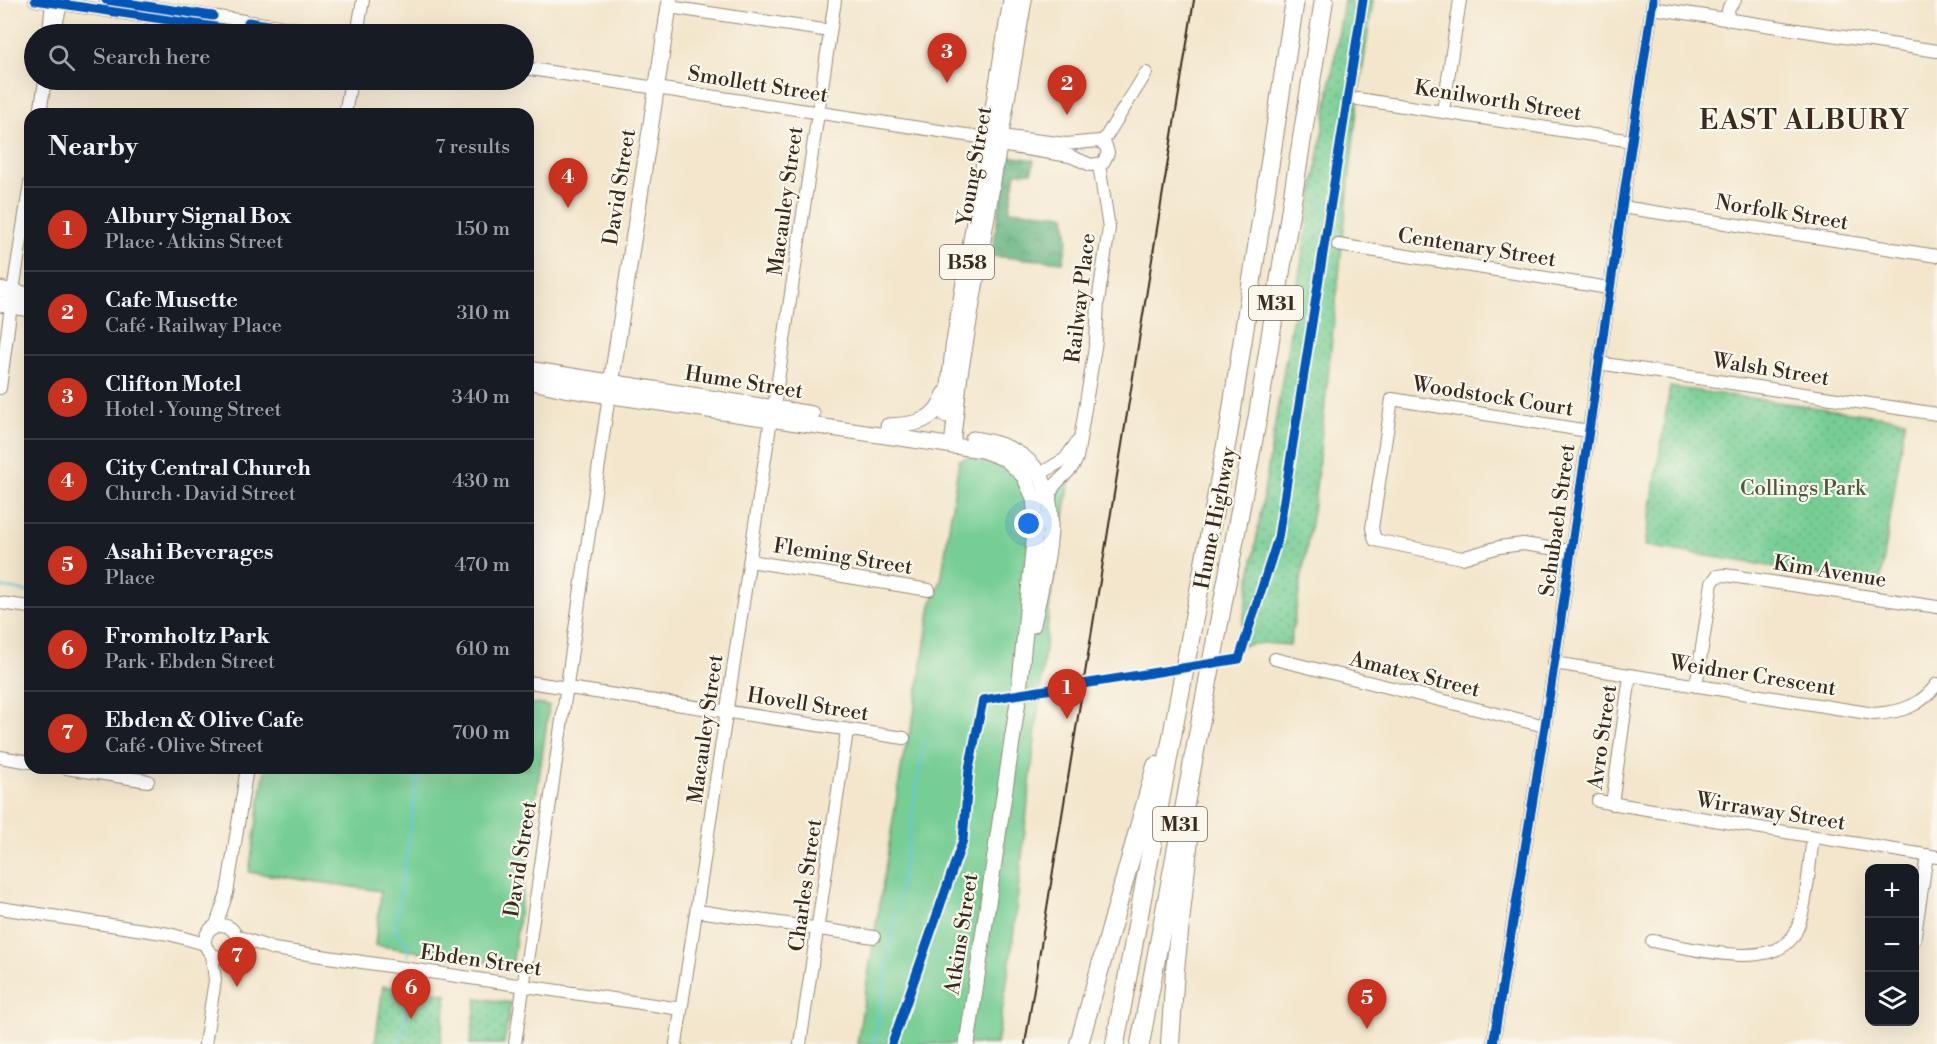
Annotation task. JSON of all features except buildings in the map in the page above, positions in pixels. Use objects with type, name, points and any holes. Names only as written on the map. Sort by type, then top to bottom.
[{"type":"highway","name":"Hume Highway","points":[[1115,1044],[1218,486],[1295,0]]},
{"type":"highway","name":"Hume Highway","points":[[1140,1044],[1258,415],[1324,0]]},
{"type":"highway","points":[[1079,1044],[1166,730],[1218,486]]},
{"type":"highway","points":[[1170,1044],[1186,864],[1218,646],[1221,605]]},
{"type":"main road","name":"Young Street","points":[[948,440],[995,140],[1011,0]]},
{"type":"main road","name":"Young Street","points":[[948,440],[947,387],[1024,0]]},
{"type":"main road","name":"David Street","points":[[610,388],[670,3]]},
{"type":"main road","points":[[6,298],[24,296]]},
{"type":"main road","points":[[6,298],[24,306]]},
{"type":"main road","name":"Hume Street","points":[[534,370],[610,388]]},
{"type":"main road","name":"Hume Street","points":[[534,382],[610,388],[948,440]]},
{"type":"main road","name":"B58","points":[[888,426],[924,422],[939,408],[947,387]]},
{"type":"main road","name":"Hume Street","points":[[772,413],[888,426],[948,440]]},
{"type":"main road","name":"Atkins Street","points":[[948,440],[1008,446],[1027,458],[1040,474],[1047,490],[1050,511],[1046,554],[1018,701],[966,1040]]},
{"type":"main road","name":"Atkins Street","points":[[948,440],[1002,456],[1016,467],[1029,484],[1036,511],[1018,701]]},
{"type":"main road","points":[[1030,576],[1042,520],[1038,483],[1040,474]]},
{"type":"street","points":[[35,0],[211,24]]},
{"type":"street","points":[[106,0],[228,24]]},
{"type":"street","points":[[359,24],[363,0]]},
{"type":"street","name":"Macauley Street","points":[[676,1044],[835,0]]},
{"type":"street","points":[[1443,111],[1460,0]]},
{"type":"street","points":[[1726,19],[1729,7],[1735,0]]},
{"type":"street","points":[[51,24],[56,2]]},
{"type":"street","points":[[55,24],[56,2]]},
{"type":"street","points":[[670,3],[830,31]]},
{"type":"street","points":[[1653,4],[1726,19],[1937,51]]},
{"type":"street","name":"Schubach Street","points":[[1493,1044],[1545,726],[1653,4]]},
{"type":"street","name":"Smollett Street","points":[[534,70],[995,140]]},
{"type":"street","points":[[1102,142],[1146,73]]},
{"type":"street","points":[[41,108],[44,90]]},
{"type":"street","points":[[346,108],[349,90]]},
{"type":"street","name":"Kenilworth Street","points":[[1358,99],[1632,141]]},
{"type":"street","points":[[995,140],[1066,144],[1096,140],[1102,142],[1108,153],[1099,165],[1091,165],[1085,161],[995,140]]},
{"type":"street","points":[[1085,161],[1083,149],[1087,142]]},
{"type":"street","name":"Railway Place","points":[[1050,511],[1051,488],[1074,466],[1097,330],[1098,302],[1109,228],[1099,165]]},
{"type":"street","name":"Norfolk Street","points":[[1622,207],[1937,256]]},
{"type":"street","points":[[0,388],[6,298],[24,212]]},
{"type":"street","name":"Centenary Street","points":[[1338,245],[1609,288]]},
{"type":"street","name":"Walsh Street","points":[[1598,363],[1937,414]]},
{"type":"street","name":"David Street","points":[[515,1044],[610,388]]},
{"type":"street","name":"Woodstock Court","points":[[1570,551],[1523,544],[1499,547],[1462,558],[1370,539],[1391,398],[1588,431]]},
{"type":"street","name":"Railway Place","points":[[1040,474],[1068,456],[1080,436]]},
{"type":"street","name":"Fleming Street","points":[[750,561],[929,590]]},
{"type":"street","name":"Kim Avenue","points":[[1696,686],[1712,583],[1717,576],[1725,575],[1937,608]]},
{"type":"street","points":[[0,603],[24,606]]},
{"type":"street","name":"Amatex Street","points":[[1275,659],[1545,726]]},
{"type":"street","name":"Weidner Crescent","points":[[1554,663],[1874,714],[1907,710],[1925,698],[1937,684]]},
{"type":"street","name":"Avro Street","points":[[1612,804],[1630,676]]},
{"type":"street","name":"Hovell Street","points":[[534,683],[904,738]]},
{"type":"street","name":"Charles Street","points":[[800,1044],[847,731]]},
{"type":"street","points":[[0,757],[24,761]]},
{"type":"street","points":[[104,774],[148,781]]},
{"type":"street","points":[[205,1044],[215,980],[210,939],[227,893],[246,774]]},
{"type":"street","name":"Wirraway Street","points":[[1598,801],[1932,856]]},
{"type":"street","points":[[1652,941],[1744,956],[1760,956],[1779,948],[1798,928],[1813,838]]},
{"type":"street","points":[[1919,918],[1932,856]]},
{"type":"street","points":[[215,980],[231,953],[234,933],[227,893]]},
{"type":"street","points":[[0,908],[210,939]]},
{"type":"street","points":[[698,910],[874,937]]},
{"type":"street","name":"Ebden Street","points":[[274,949],[231,953],[210,939],[225,925],[234,933],[274,949],[681,1009]]},
{"type":"green space","points":[[1344,0],[1373,0],[1358,99],[1314,505],[1290,645],[1263,643],[1239,646]]},
{"type":"green space","points":[[1008,156],[1034,160],[1032,172],[1016,173],[1009,210],[1065,215],[1068,239],[1063,262],[991,256]]},
{"type":"green space","name":"Collings Park","points":[[1670,387],[1905,420],[1880,584],[1645,546]]},
{"type":"green space","points":[[974,456],[1058,486],[1070,479],[1050,602],[1011,956],[997,1044],[857,1044],[903,758],[913,720],[931,605],[941,581],[959,460]]},
{"type":"green space","points":[[534,704],[549,706],[512,966],[375,945],[381,891],[249,872],[264,774],[534,774]]},
{"type":"green space","points":[[383,986],[447,994],[440,1044],[375,1044]]},
{"type":"green space","points":[[477,998],[511,1003],[504,1044],[470,1044]]},
{"type":"waterway","points":[[0,587],[24,591]]},
{"type":"waterway","points":[[874,1044],[925,740]]},
{"type":"waterway","points":[[408,958],[408,945],[396,932],[396,923],[418,774]]},
{"type":"waterway","points":[[400,1044],[409,989],[404,984]]},
{"type":"railway","points":[[1025,1044],[1194,0]]},
{"type":"cycle path","points":[[35,0],[195,24]]},
{"type":"cycle path","points":[[106,0],[213,16]]},
{"type":"cycle path","points":[[892,1044],[963,840],[969,769],[983,700],[1239,659],[1278,538],[1363,0]]},
{"type":"cycle path","points":[[1493,1044],[1545,726],[1653,0]]},
{"type":"cycle path","points":[[248,22],[262,24]]},
{"type":"place","name":"Clifton Motel","points":[[947,83]]},
{"type":"place","name":"Cafe Musette","points":[[1067,115]]},
{"type":"place","name":"City Central Church","points":[[568,208]]},
{"type":"place","name":"Albury Signal Box","points":[[1067,719]]},
{"type":"place","name":"Ebden & Olive Cafe","points":[[237,987]]},
{"type":"place","name":"Fromholtz Park","points":[[411,1019]]},
{"type":"place","name":"Asahi Beverages","points":[[1367,1029]]},
{"type":"district","name":"EAST ALBURY","points":[[1805,120]]}]
